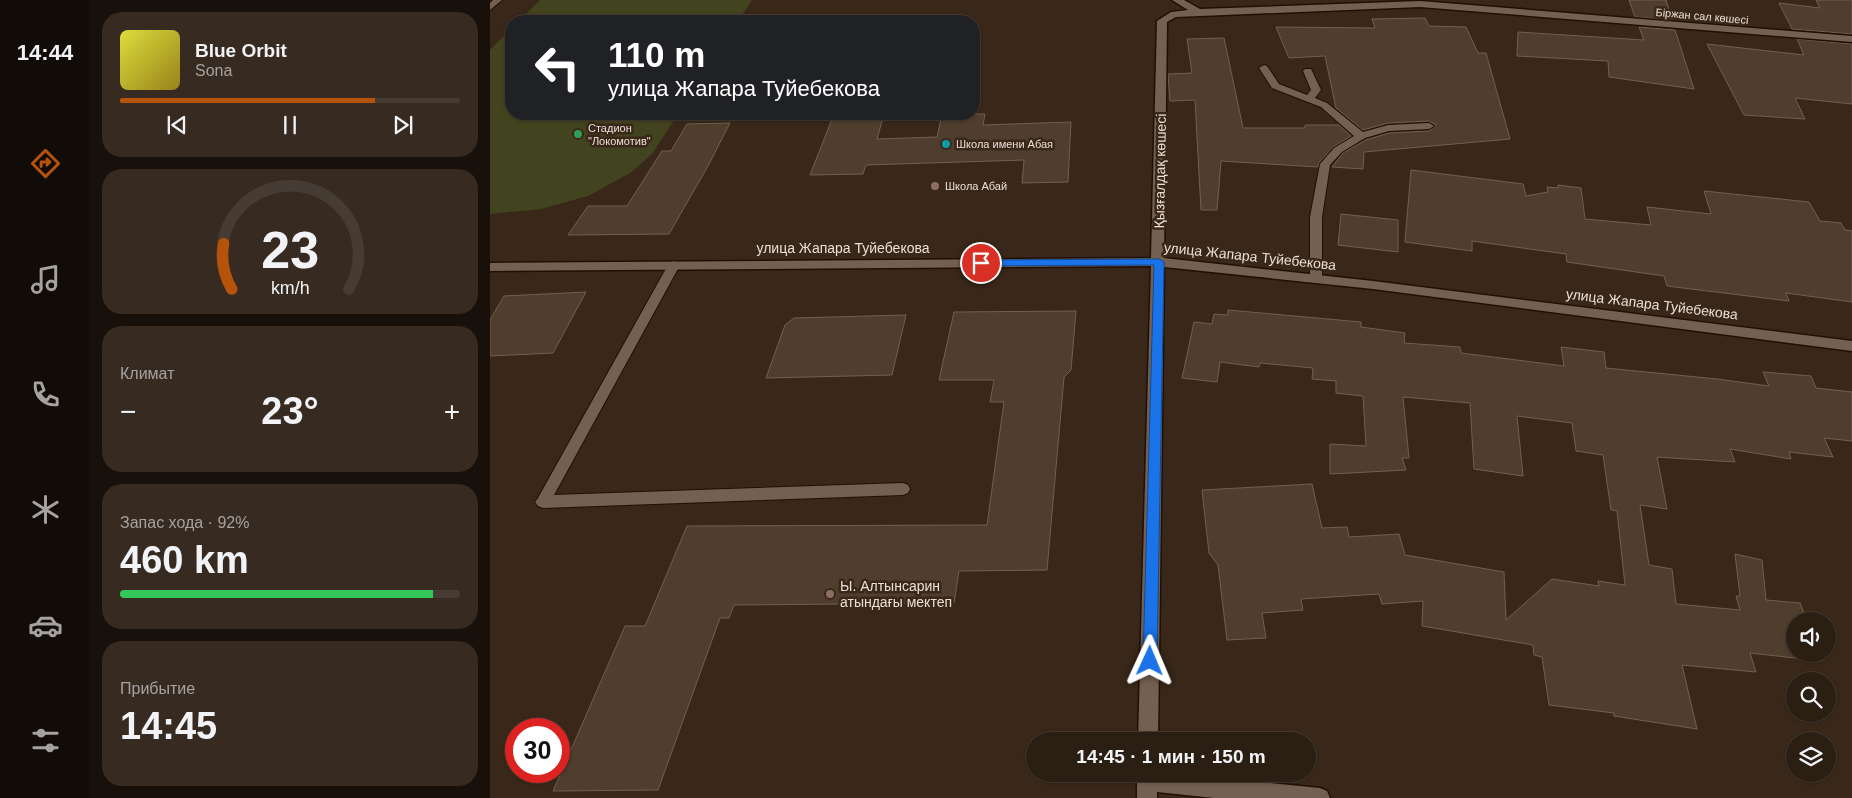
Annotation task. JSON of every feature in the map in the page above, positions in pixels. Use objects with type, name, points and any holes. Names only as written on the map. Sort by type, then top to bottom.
[{"type":"street","points":[[1177,0],[1198,12]]},
{"type":"street","name":"Біржан сал көшесі","points":[[1162,21],[1174,14],[1368,2],[1420,4],[1852,39]]},
{"type":"street","name":"Қызғалдақ көшесі","points":[[1148,732],[1159,262],[1162,21]]},
{"type":"street","name":"улица Жапара Туйебекова","points":[[490,267],[1159,262],[1316,279],[1852,346]]},
{"type":"street","points":[[1147,784],[1320,798]]},
{"type":"lane","points":[[490,7],[498,0]]},
{"type":"lane","points":[[1264,68],[1275,86],[1324,105],[1361,136]]},
{"type":"lane","points":[[1308,71],[1316,90],[1310,98]]},
{"type":"lane","points":[[1316,279],[1316,217],[1325,164],[1338,150],[1361,136],[1388,128],[1429,126]]},
{"type":"lane","points":[[674,266],[544,502],[903,488]]},
{"type":"green space","points":[[540,0],[752,0],[742,15],[525,15]]},
{"type":"green space","name":"Стадион \"Локомотив\"","points":[[505,35],[505,120],[674,120],[652,154],[630,173],[588,196],[541,209],[490,214],[490,50]]},
{"type":"building","points":[[1629,0],[1666,0],[1672,20],[1635,17]]},
{"type":"building","points":[[1816,0],[1852,0],[1852,34],[1792,29],[1779,3],[1820,8]]},
{"type":"building","points":[[1425,18],[1429,26],[1466,27],[1478,53],[1486,53],[1510,139],[1364,152],[1363,169],[1332,167],[1343,153],[1366,140],[1389,133],[1429,131],[1436,125],[1429,121],[1388,123],[1363,130],[1336,108],[1325,56],[1289,58],[1276,27],[1375,28],[1372,19]]},
{"type":"building","points":[[1639,27],[1675,30],[1694,89],[1609,77],[1608,61],[1517,56],[1518,32],[1644,40]]},
{"type":"building","points":[[1224,38],[1243,128],[1305,128],[1305,125],[1339,125],[1351,136],[1333,147],[1319,163],[1318,167],[1221,161],[1217,210],[1201,210],[1195,100],[1170,101],[1168,74],[1192,73],[1187,39]]},
{"type":"building","points":[[1797,39],[1852,44],[1852,104],[1795,98],[1805,119],[1744,115],[1707,44],[1804,55]]},
{"type":"building","name":"Школа имени Абая","points":[[980,114],[985,114],[983,125],[1071,122],[1068,182],[1022,183],[1024,160],[866,165],[863,174],[810,175],[832,120],[882,120],[877,139],[937,137],[941,120],[980,120]]},
{"type":"building","points":[[730,123],[669,234],[568,235],[588,206],[627,206],[662,151],[671,151],[687,124]]},
{"type":"building","points":[[1411,170],[1523,184],[1526,196],[1548,192],[1547,187],[1558,188],[1558,185],[1581,188],[1585,219],[1651,225],[1647,207],[1711,214],[1704,191],[1809,202],[1820,221],[1841,223],[1845,230],[1852,231],[1852,302],[1786,293],[1789,301],[1667,286],[1664,276],[1567,262],[1566,254],[1472,241],[1472,251],[1405,242]]},
{"type":"building","points":[[1341,214],[1398,220],[1398,252],[1338,245]]},
{"type":"building","points":[[586,292],[553,353],[490,356],[490,320],[504,296]]},
{"type":"building","points":[[1228,310],[1361,322],[1361,327],[1405,333],[1404,343],[1460,347],[1461,353],[1564,366],[1561,347],[1604,352],[1606,368],[1769,386],[1763,372],[1811,376],[1816,388],[1852,392],[1852,441],[1824,438],[1833,457],[1789,452],[1791,459],[1730,449],[1735,462],[1657,457],[1667,509],[1640,505],[1649,565],[1672,569],[1676,604],[1740,610],[1736,596],[1740,596],[1735,554],[1762,560],[1766,600],[1800,603],[1804,612],[1786,612],[1786,657],[1750,653],[1756,672],[1682,665],[1697,729],[1614,716],[1614,713],[1549,705],[1542,657],[1534,655],[1533,645],[1422,626],[1423,601],[1382,604],[1379,594],[1301,599],[1303,610],[1262,613],[1266,638],[1227,640],[1218,565],[1209,553],[1202,490],[1312,484],[1322,528],[1347,527],[1349,537],[1399,534],[1405,555],[1504,572],[1506,620],[1552,579],[1599,586],[1598,581],[1625,585],[1617,511],[1611,510],[1603,455],[1576,451],[1572,423],[1517,416],[1523,476],[1474,469],[1470,403],[1403,397],[1409,458],[1402,458],[1406,470],[1330,474],[1330,444],[1366,446],[1363,396],[1336,393],[1336,381],[1312,379],[1313,368],[1260,363],[1259,367],[1220,362],[1217,382],[1182,378],[1194,322],[1212,324],[1214,314],[1228,315]]},
{"type":"building","points":[[1076,311],[1071,370],[1064,377],[1047,570],[959,571],[954,603],[734,605],[729,618],[720,618],[658,790],[553,791],[556,783],[570,783],[570,752],[625,626],[645,626],[687,526],[987,525],[1004,402],[990,402],[994,380],[939,380],[954,312]]},
{"type":"building","points":[[906,315],[892,375],[766,378],[785,325],[794,318]]},
{"type":"place","name":"Стадион \"Локомотив\"","points":[[578,134]]},
{"type":"place","name":"Школа имени Абая","points":[[946,144]]},
{"type":"place","name":"Школа Абай","points":[[935,186]]},
{"type":"place","name":"Ы. Алтынсарин атындағы мектеп","points":[[830,594]]},
{"type":"route","points":[[981,263],[1159,262],[1150,661]]}]
